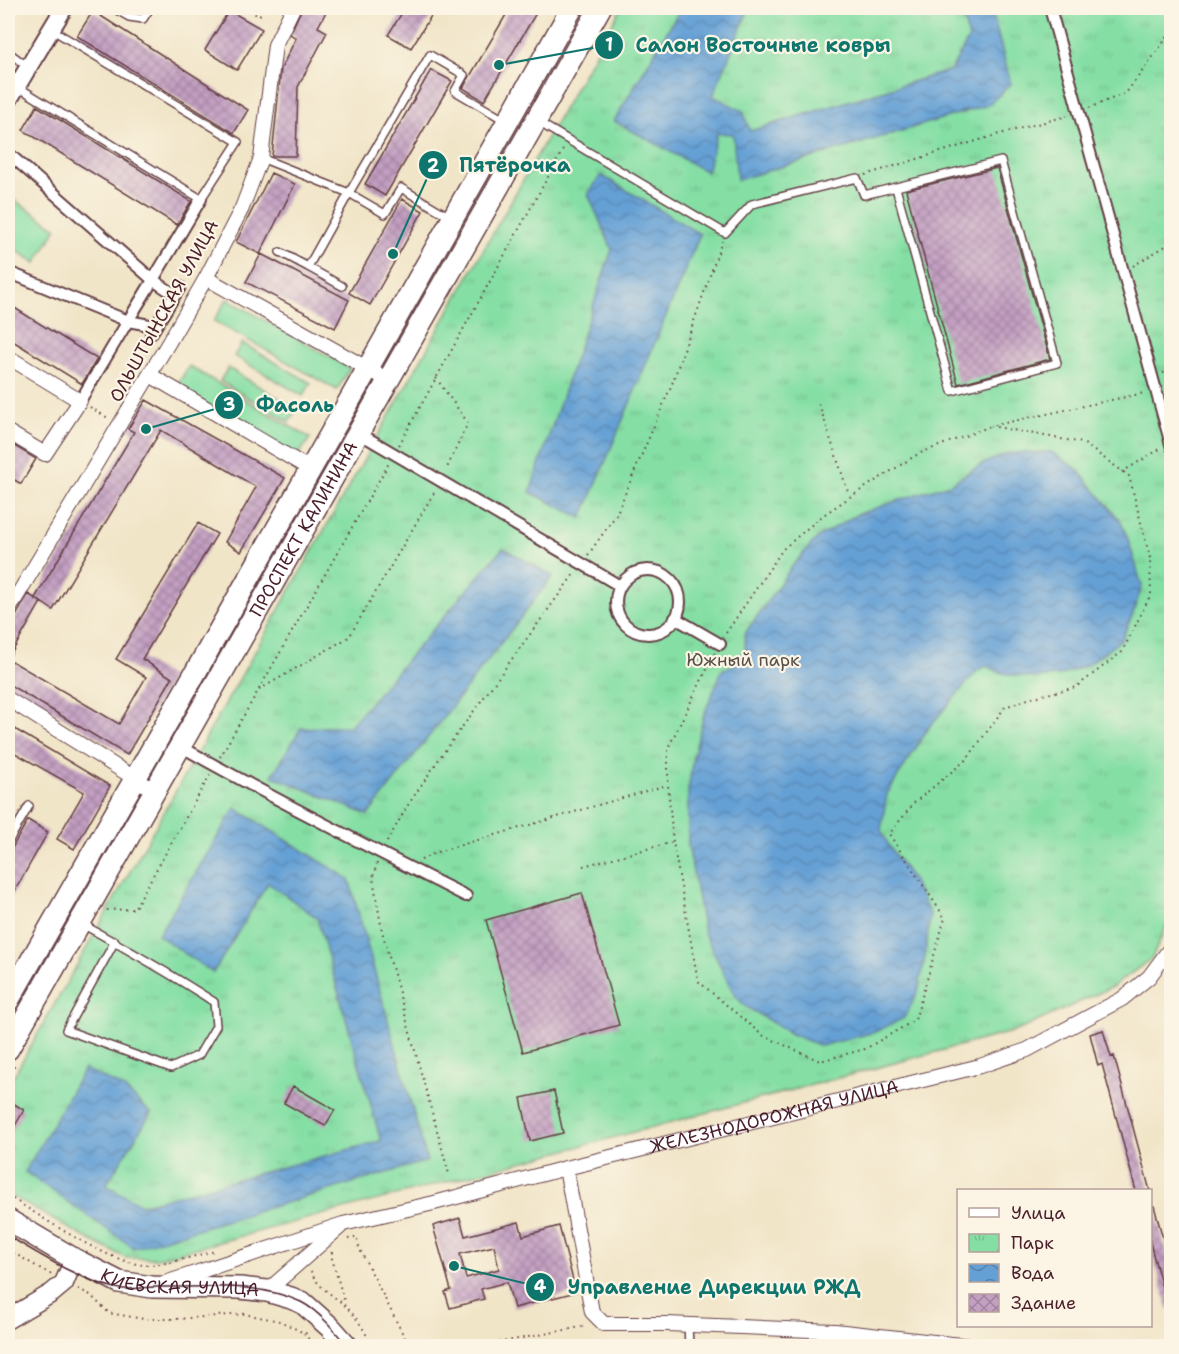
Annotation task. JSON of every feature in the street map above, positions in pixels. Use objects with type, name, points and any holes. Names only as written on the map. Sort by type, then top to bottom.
[{"type":"main road","name":"ПРОСПЕКТ КАЛИНИНА","points":[[8,1001],[572,8]]},
{"type":"main road","name":"ПРОСПЕКТ КАЛИНИНА","points":[[8,1049],[600,8]]},
{"type":"main road","name":"КИЕВСКАЯ УЛИЦА","points":[[8,1220],[74,1259],[119,1282],[152,1287],[240,1288],[267,1291],[303,1303],[348,1347]]},
{"type":"main road","points":[[8,1319],[52,1293],[64,1283],[74,1259]]},
{"type":"street","points":[[8,101],[64,8]]},
{"type":"street","name":"ОЛЬШТЫНСКАЯ УЛИЦА","points":[[8,611],[150,375],[206,278],[242,208],[261,158],[275,45],[293,8]]},
{"type":"street","points":[[1050,8],[1171,445]]},
{"type":"street","points":[[8,153],[153,280],[177,291],[153,330],[8,272]]},
{"type":"street","points":[[8,432],[45,454],[80,402],[201,200]]},
{"type":"street","points":[[206,278],[388,380]]},
{"type":"street","points":[[8,357],[80,402]]},
{"type":"street","points":[[150,375],[310,470]]},
{"type":"street","points":[[357,432],[620,586]]},
{"type":"street","points":[[651,570],[668,577],[678,592],[679,610],[670,625],[656,633],[647,634],[631,629],[620,618],[617,610],[616,602],[620,586],[626,579],[642,571],[651,570]]},
{"type":"street","points":[[675,618],[720,644]]},
{"type":"street","points":[[8,699],[155,791]]},
{"type":"street","points":[[180,746],[368,848],[466,896]]},
{"type":"street","name":"ЖЕЛЕЗНОДОРОЖНАЯ УЛИЦА","points":[[152,1287],[342,1224],[980,1066],[1027,1050],[1122,999],[1149,977],[1172,946]]},
{"type":"street","points":[[566,1168],[592,1312],[604,1324],[688,1324],[835,1331],[969,1347]]},
{"type":"street","name":"ЖЕЛЕЗНОДОРОЖНАЯ УЛИЦА","points":[[267,1291],[342,1224]]},
{"type":"lane","points":[[113,8],[129,17],[143,19],[150,8]]},
{"type":"lane","points":[[16,86],[201,200],[238,142],[51,29]]},
{"type":"lane","points":[[8,52],[28,66]]},
{"type":"lane","points":[[308,267],[430,55],[464,75],[455,91],[507,122]]},
{"type":"lane","points":[[535,121],[725,233],[752,204],[857,177],[864,195],[1001,161],[1057,363],[952,391],[896,188]]},
{"type":"lane","points":[[261,158],[350,193],[385,214],[401,188],[452,218]]},
{"type":"lane","points":[[280,252],[342,286]]},
{"type":"lane","points":[[8,842],[29,806]]},
{"type":"lane","points":[[80,922],[115,941],[162,967],[214,1002],[216,1026],[199,1055],[171,1068],[66,1030],[115,941]]},
{"type":"lane","points":[[688,1324],[689,1347]]},
{"type":"path","points":[[244,8],[259,16],[264,8]]},
{"type":"path","points":[[857,177],[996,135],[1079,113],[1126,93],[1172,31]]},
{"type":"path","points":[[406,433],[568,140]]},
{"type":"path","points":[[449,1174],[382,931],[373,878],[381,854],[408,804],[616,515],[672,384],[725,233]]},
{"type":"path","points":[[1122,270],[1133,266],[1172,242]]},
{"type":"path","points":[[436,378],[468,423],[441,481]]},
{"type":"path","points":[[991,426],[1083,443],[1129,476],[1150,558],[1151,594],[1122,652],[1076,687],[1031,698],[1005,708],[967,759],[915,803],[889,834],[945,918],[915,1020],[865,1049],[820,1061],[762,1035],[698,981],[673,842],[668,785],[668,748],[720,644],[783,549],[822,516],[918,454],[991,426],[1156,391]]},
{"type":"path","points":[[80,402],[120,425]]},
{"type":"path","points":[[819,404],[850,497]]},
{"type":"path","points":[[1122,472],[1171,445]]},
{"type":"path","points":[[220,756],[384,471]]},
{"type":"path","points":[[257,692],[349,637],[428,502]]},
{"type":"path","points":[[99,910],[134,909],[210,775]]},
{"type":"path","points":[[408,867],[436,852],[668,785]]},
{"type":"path","points":[[583,866],[673,842]]},
{"type":"path","points":[[8,1196],[87,1243],[132,1263],[160,1264],[219,1250]]},
{"type":"path","points":[[347,1239],[357,1236],[359,1248],[409,1347]]},
{"type":"path","points":[[334,1248],[331,1255],[346,1306]]},
{"type":"path","points":[[109,1313],[144,1319],[244,1314],[280,1321],[304,1333],[312,1334]]},
{"type":"path","points":[[481,1347],[604,1324]]},
{"type":"path","points":[[304,1333],[314,1347]]},
{"type":"path","points":[[366,1347],[372,1346]]},
{"type":"green space","name":"Южный парк","points":[[621,8],[1171,8],[1172,914],[1152,958],[1112,987],[1019,1030],[159,1258],[126,1258],[8,1194],[8,1086]]},
{"type":"green space","points":[[8,196],[57,228],[36,263],[8,245]]},
{"type":"green space","points":[[227,299],[350,368],[337,390],[214,321]]},
{"type":"green space","points":[[242,343],[311,383],[303,396],[234,356]]},
{"type":"green space","points":[[189,366],[310,438],[297,458],[176,387]]},
{"type":"green space","points":[[228,368],[297,409],[289,422],[220,381]]},
{"type":"water","points":[[681,8],[734,8],[747,13],[713,96],[743,111],[750,131],[951,70],[969,38],[960,8],[991,8],[1011,84],[988,105],[737,180],[733,134],[717,133],[707,172],[614,121]]},
{"type":"water","points":[[601,175],[700,234],[582,518],[530,492],[612,249],[588,194]]},
{"type":"water","points":[[1051,452],[1077,469],[1120,520],[1142,586],[1133,614],[1121,640],[1087,665],[1059,676],[1033,678],[1001,673],[986,666],[978,670],[929,727],[887,794],[881,830],[930,914],[918,992],[904,1018],[875,1032],[821,1046],[791,1034],[745,1006],[734,994],[704,933],[688,845],[688,791],[693,758],[704,715],[722,670],[734,665],[742,657],[745,648],[744,635],[793,565],[817,538],[856,515],[950,484],[982,464],[1009,453]]},
{"type":"water","points":[[503,548],[553,576],[368,815],[272,776],[301,728],[350,726]]},
{"type":"water","points":[[235,808],[349,879],[427,1161],[134,1248],[25,1172],[84,1069],[122,1087],[151,1113],[106,1185],[141,1205],[381,1141],[317,918],[268,883],[213,973],[158,935]]},
{"type":"building","points":[[302,8],[328,8],[318,27],[327,32],[298,87],[296,156],[272,156],[281,69],[296,38],[290,34]]},
{"type":"building","points":[[405,8],[436,8],[411,48],[388,35]]},
{"type":"building","points":[[510,8],[539,8],[484,101],[463,88]]},
{"type":"building","points":[[93,11],[248,110],[234,133],[77,36]]},
{"type":"building","points":[[230,11],[262,29],[237,70],[205,50]]},
{"type":"building","points":[[431,70],[452,81],[385,196],[365,184]]},
{"type":"building","points":[[37,106],[191,201],[177,225],[23,130]]},
{"type":"building","points":[[997,168],[1050,359],[958,384],[906,190]]},
{"type":"building","points":[[271,173],[295,184],[260,254],[236,242]]},
{"type":"building","points":[[402,199],[423,211],[370,305],[349,293]]},
{"type":"building","points":[[261,254],[349,300],[335,328],[246,282]]},
{"type":"building","points":[[8,304],[97,359],[82,384],[8,338]]},
{"type":"building","points":[[146,400],[285,478],[241,552],[225,542],[256,487],[161,430],[53,610],[35,598],[134,432],[128,429]]},
{"type":"building","points":[[8,442],[36,459],[21,484],[8,476]]},
{"type":"building","points":[[198,523],[217,534],[142,659],[172,678],[127,755],[8,684],[8,659],[119,724],[146,677],[116,659]]},
{"type":"building","points":[[28,594],[41,602],[8,659],[8,623],[16,616]]},
{"type":"building","points":[[8,725],[110,786],[74,849],[57,839],[84,792],[8,749]]},
{"type":"building","points":[[28,820],[48,832],[8,903],[8,855]]},
{"type":"building","points":[[582,893],[619,1025],[523,1052],[486,920]]},
{"type":"building","points":[[1103,1030],[1111,1057],[1114,1056],[1149,1189],[1135,1189],[1102,1064],[1098,1066],[1090,1034]]},
{"type":"building","points":[[293,1086],[335,1110],[325,1126],[284,1103]]},
{"type":"building","points":[[554,1091],[563,1133],[530,1141],[521,1098]]},
{"type":"building","points":[[8,1100],[24,1110],[8,1138]]},
{"type":"building","points":[[1152,1206],[1154,1206],[1172,1271],[1172,1308],[1168,1309],[1152,1250]]},
{"type":"building","points":[[460,1218],[465,1236],[519,1222],[523,1236],[559,1226],[576,1292],[514,1308],[507,1282],[481,1289],[484,1299],[450,1308],[445,1292],[451,1290],[433,1226]],"holes":[[[494,1246],[499,1269],[466,1278],[460,1254]]]},
{"type":"tram line","points":[[8,1236],[73,1273],[115,1288],[230,1287],[284,1295],[301,1302],[314,1311],[347,1346]]},
{"type":"place","name":"Салон Восточные ковры","points":[[499,65]]},
{"type":"place","name":"Пятёрочка","points":[[393,254]]},
{"type":"place","name":"Фасоль","points":[[146,429]]},
{"type":"place","name":"Управление Дирекции РЖД","points":[[454,1266]]}]
